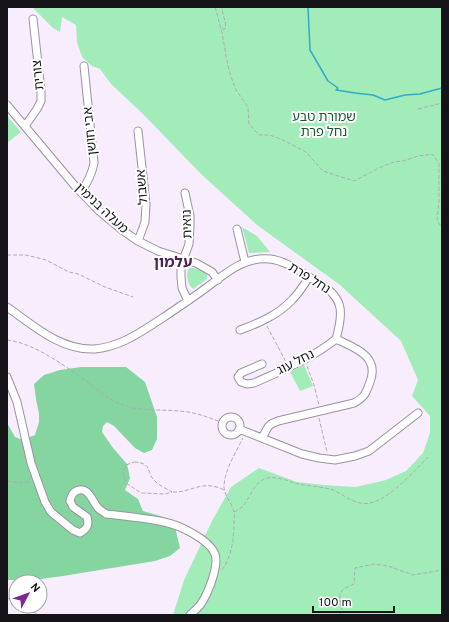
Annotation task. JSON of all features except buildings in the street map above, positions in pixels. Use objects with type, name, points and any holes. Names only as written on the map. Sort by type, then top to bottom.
[{"type":"street","name":"צורית","points":[[25,126],[41,101],[41,90],[32,19]]},
{"type":"street","name":"אבי חושן","points":[[81,192],[90,178],[94,163],[84,66]]},
{"type":"street","name":"מעלה בנימין","points":[[7,105],[81,192],[111,222],[138,241],[158,251],[196,263],[212,272],[218,280]]},
{"type":"street","name":"אשבול","points":[[138,131],[146,204],[145,222],[138,241]]},
{"type":"street","name":"נואית","points":[[184,193],[190,216],[190,226],[189,244],[181,266],[181,277],[182,288],[188,301]]},
{"type":"street","points":[[237,229],[245,262]]},
{"type":"street","name":"נחל פרת","points":[[7,307],[59,342],[70,346],[94,349],[130,339],[188,301],[236,266],[252,260],[262,259],[288,265],[330,290],[339,302],[341,310],[341,319],[336,340]]},
{"type":"street","points":[[240,330],[263,320],[285,307],[298,294],[309,277]]},
{"type":"street","points":[[262,438],[265,430],[271,424],[354,403],[362,398],[372,376],[370,362],[360,350],[336,340]]},
{"type":"street","name":"נחל עוג","points":[[262,364],[241,373],[238,377],[241,382],[254,384],[305,360],[323,350],[336,340]]},
{"type":"street","points":[[7,377],[17,402],[31,463],[45,502],[51,512],[73,530],[80,533],[86,530],[89,523],[87,517],[73,507],[70,501],[74,492],[80,489],[87,491],[99,509],[106,514],[164,522],[180,527],[208,544],[215,555],[214,574],[201,603],[190,615]]},
{"type":"street","points":[[243,430],[235,434],[230,434],[224,432],[222,426],[226,419],[234,418],[238,421],[243,430],[262,438],[302,454],[335,460],[355,456],[369,451],[418,413]]},
{"type":"path","points":[[215,7],[230,74],[236,90],[248,107],[249,124],[259,135],[270,134],[283,140],[306,152],[323,171],[354,181],[394,162],[432,154],[439,163],[439,201],[437,220],[442,228]]},
{"type":"path","points":[[221,29],[225,29],[226,24],[222,13],[222,7]]},
{"type":"path","points":[[418,109],[442,103]]},
{"type":"path","points":[[7,255],[26,255],[46,260],[69,272],[78,274],[105,287],[133,297]]},
{"type":"path","points":[[263,320],[290,368]]},
{"type":"path","points":[[7,340],[26,345],[42,352],[118,403],[145,409],[197,413],[223,423]]},
{"type":"path","points":[[305,360],[314,385],[329,460]]},
{"type":"path","points":[[214,574],[222,570],[226,565],[230,554],[234,531],[234,512],[224,485],[243,430]]},
{"type":"path","points":[[234,512],[242,507],[253,490],[266,478],[276,478],[302,485],[332,490],[362,504],[374,502],[384,498],[428,457]]},
{"type":"path","points":[[172,492],[165,494],[141,493],[126,483],[123,471],[126,466],[134,462],[141,462],[147,466],[156,483],[172,492],[179,493],[202,486],[212,486],[225,490]]},
{"type":"path","points":[[7,481],[24,483],[28,481],[30,475]]},
{"type":"path","points":[[338,615],[342,610],[340,595],[344,588],[354,584],[355,568],[374,564],[388,566],[413,575],[442,570]]},
{"type":"green space","name":"שמורת טבע נחל פרת","points":[[32,7],[442,7],[442,615],[173,615],[184,580],[212,521],[231,487],[259,468],[297,482],[324,485],[356,487],[386,480],[406,471],[423,453],[430,433],[430,416],[412,396],[418,380],[401,341],[340,285],[257,225],[201,174],[143,114],[111,84],[100,69],[92,66],[82,57],[77,42],[76,25],[62,17],[60,32],[53,28]]},
{"type":"green space","points":[[7,116],[21,132],[7,143]]},
{"type":"green space","points":[[242,227],[257,236],[270,252],[249,253]]},
{"type":"green space","points":[[190,267],[203,271],[207,275],[207,279],[193,289],[187,278],[188,269]]},
{"type":"green space","points":[[304,365],[313,386],[300,391],[290,372]]},
{"type":"green space","points":[[81,367],[126,367],[145,382],[157,417],[157,439],[152,450],[144,453],[135,448],[114,426],[107,422],[103,426],[102,432],[127,464],[130,478],[125,490],[138,499],[143,511],[167,518],[175,527],[180,548],[170,556],[155,561],[48,578],[48,574],[8,574],[7,580],[7,423],[15,437],[23,440],[35,435],[39,422],[39,414],[34,384],[44,375],[60,370]]},
{"type":"waterway","name":"נחל פרת","points":[[308,7],[310,50],[328,81],[338,88],[336,90],[373,95],[385,100],[405,95],[420,94],[442,88]]},
{"type":"district","name":"עלמון","points":[[173,263]]}]
